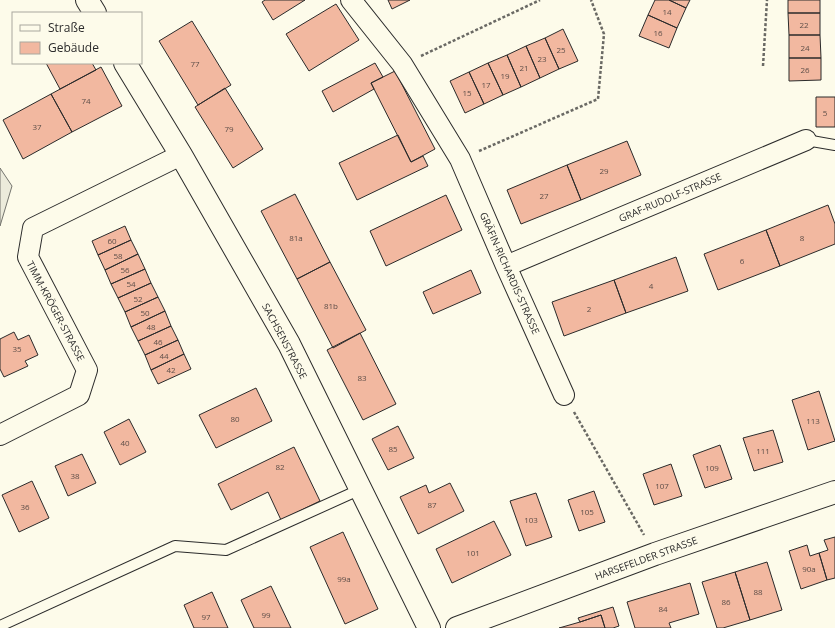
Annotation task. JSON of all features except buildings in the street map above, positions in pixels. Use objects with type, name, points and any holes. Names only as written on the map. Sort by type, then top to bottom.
[{"type":"street","name":"GRÄFIN-RICHARDIS-STRASSE","points":[[351,0],[402,64],[460,159],[564,395]]},
{"type":"street","name":"SACHSENSTRASSE","points":[[126,64],[181,155],[289,344],[429,628]]},
{"type":"street","name":"GRAF-RUDOLF-STRASSE","points":[[506,266],[806,140]]},
{"type":"street","name":"TIMM-KRÖGER-STRASSE","points":[[0,435],[79,395],[88,370],[28,257],[33,228],[181,155]]},
{"type":"street","name":"HARSEFELDER STRASSE","points":[[457,628],[655,554],[835,492]]},
{"type":"lane","name":"GRAF-RUDOLF-STRASSE","points":[[806,140],[835,144]]},
{"type":"lane","points":[[0,626],[175,546],[226,550],[361,490]]},
{"type":"path","points":[[402,64],[540,0]]},
{"type":"path","points":[[460,159],[598,99],[604,34],[591,0]]},
{"type":"path","points":[[763,66],[767,0]]},
{"type":"path","points":[[564,395],[655,554]]},
{"type":"shaded area","points":[[0,168],[12,186],[0,226]]}]
